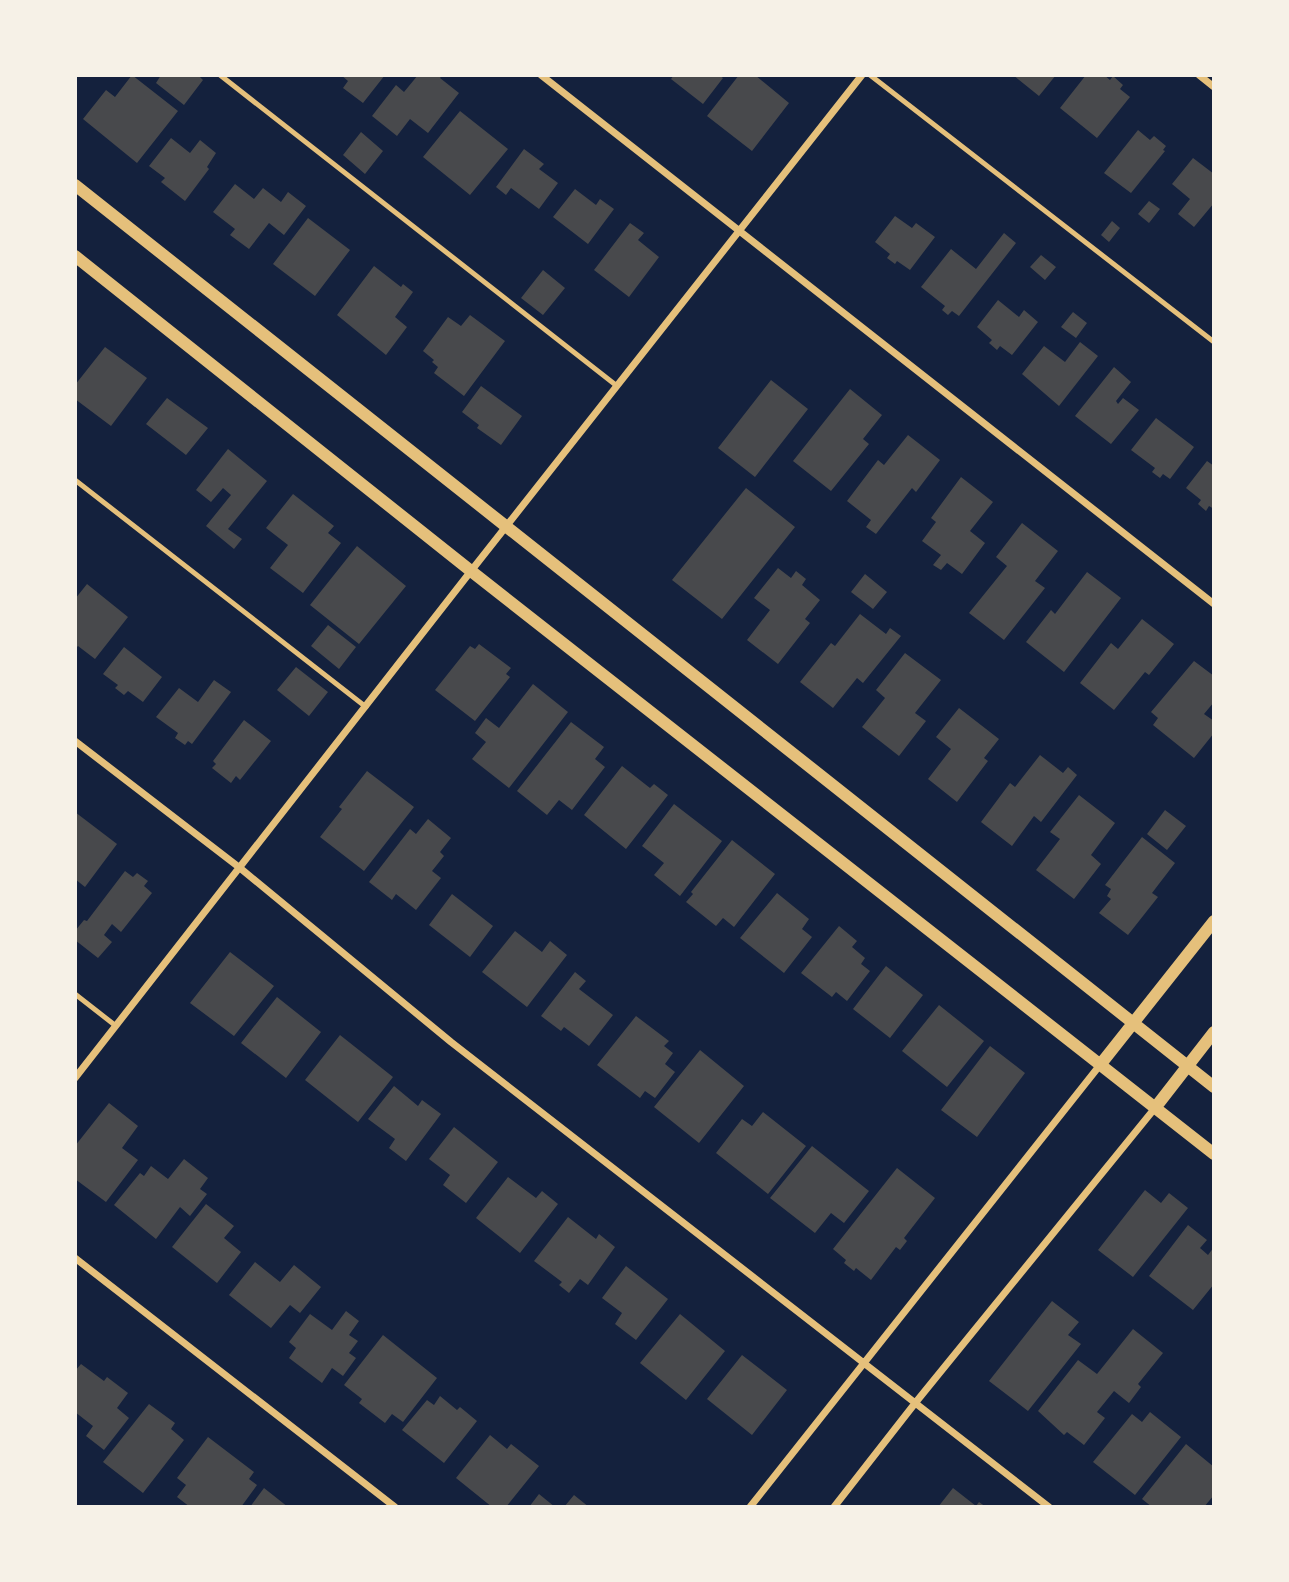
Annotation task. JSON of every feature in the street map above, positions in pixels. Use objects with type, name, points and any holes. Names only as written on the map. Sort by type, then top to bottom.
[{"type":"street","points":[[541,75],[1214,604]]},
{"type":"street","points":[[75,1078],[862,75]]},
{"type":"street","points":[[1199,75],[1214,87]]},
{"type":"street","points":[[75,186],[1132,1025],[1214,1087]]},
{"type":"street","points":[[75,256],[471,571],[1214,1154]]},
{"type":"street","points":[[75,741],[240,868],[451,1042],[1049,1507]]},
{"type":"street","points":[[750,1507],[1214,921]]},
{"type":"street","points":[[834,1507],[1214,1032]]},
{"type":"street","points":[[75,1258],[395,1507]]},
{"type":"lane","points":[[220,75],[617,386]]},
{"type":"lane","points":[[870,75],[1214,342]]},
{"type":"lane","points":[[75,480],[366,707]]},
{"type":"lane","points":[[75,994],[116,1026]]},
{"type":"building","points":[[132,75],[178,111],[137,163],[83,119],[106,90],[115,97]]},
{"type":"building","points":[[161,75],[198,75],[203,80],[184,105],[156,83]]},
{"type":"building","points":[[341,75],[385,75],[363,103],[343,88],[348,81]]},
{"type":"building","points":[[418,75],[442,75],[440,78],[459,93],[428,133],[410,119],[397,136],[372,116],[396,85],[404,92]]},
{"type":"building","points":[[674,75],[719,75],[723,78],[703,104],[671,79]]},
{"type":"building","points":[[739,75],[755,75],[789,103],[752,151],[707,116]]},
{"type":"building","points":[[1013,75],[1056,75],[1039,96]]},
{"type":"building","points":[[1086,75],[1104,75],[1110,80],[1113,76],[1123,85],[1120,89],[1130,97],[1097,138],[1060,108]]},
{"type":"building","points":[[460,111],[508,149],[470,195],[423,157]]},
{"type":"building","points":[[1138,130],[1150,140],[1154,136],[1166,146],[1163,150],[1165,151],[1131,193],[1104,173]]},
{"type":"building","points":[[361,132],[383,151],[365,174],[343,155]]},
{"type":"building","points":[[171,138],[190,153],[200,140],[216,153],[207,167],[209,169],[185,201],[161,182],[165,178],[149,166]]},
{"type":"building","points":[[524,149],[544,164],[539,169],[558,183],[539,209],[511,188],[506,195],[496,187]]},
{"type":"building","points":[[1193,158],[1214,174],[1214,203],[1194,227],[1178,214],[1190,199],[1172,184]]},
{"type":"building","points":[[235,184],[254,199],[263,188],[281,202],[288,192],[306,206],[284,235],[269,223],[249,249],[230,235],[235,229],[213,212]]},
{"type":"building","points":[[575,189],[596,205],[600,199],[614,209],[588,244],[553,217]]},
{"type":"building","points":[[1149,201],[1160,209],[1149,223],[1138,214]]},
{"type":"building","points":[[895,216],[912,228],[916,223],[935,237],[910,270],[887,258],[890,254],[875,242]]},
{"type":"building","points":[[308,218],[350,250],[315,296],[273,264]]},
{"type":"building","points":[[1112,221],[1120,228],[1109,242],[1101,235]]},
{"type":"building","points":[[630,223],[644,233],[638,240],[659,257],[629,297],[594,270]]},
{"type":"building","points":[[1004,233],[1016,243],[959,316],[952,311],[948,315],[942,310],[945,306],[921,287],[951,249],[976,269]]},
{"type":"building","points":[[1041,255],[1056,267],[1045,280],[1030,267]]},
{"type":"building","points":[[374,266],[401,287],[403,284],[413,292],[395,317],[407,327],[386,355],[337,315]]},
{"type":"building","points":[[543,270],[565,288],[543,315],[521,298]]},
{"type":"building","points":[[998,300],[1019,317],[1024,310],[1038,322],[1012,355],[1000,346],[997,350],[989,343],[992,340],[977,327]]},
{"type":"building","points":[[1073,312],[1087,323],[1076,338],[1061,327]]},
{"type":"building","points":[[470,315],[505,341],[464,396],[434,373],[438,367],[423,351],[448,317],[461,326]]},
{"type":"building","points":[[1080,342],[1098,356],[1059,406],[1022,374],[1044,346],[1065,362]]},
{"type":"building","points":[[105,347],[147,378],[111,426],[75,399],[75,385]]},
{"type":"building","points":[[1114,367],[1131,382],[1116,401],[1118,404],[1123,398],[1139,410],[1111,444],[1075,416]]},
{"type":"building","points":[[771,380],[808,409],[755,477],[718,448]]},
{"type":"building","points":[[481,386],[522,416],[501,445],[477,428],[479,425],[462,412]]},
{"type":"building","points":[[850,389],[882,415],[863,439],[869,444],[831,491],[793,461]]},
{"type":"building","points":[[167,398],[208,428],[186,455],[146,424]]},
{"type":"building","points":[[1156,418],[1194,447],[1170,479],[1163,474],[1160,478],[1152,472],[1155,468],[1131,450]]},
{"type":"building","points":[[908,435],[940,460],[916,492],[912,488],[876,534],[866,527],[871,520],[847,501],[878,460],[884,465]]},
{"type":"building","points":[[228,449],[267,481],[228,529],[242,539],[234,549],[206,526],[231,495],[223,488],[211,502],[196,490]]},
{"type":"building","points":[[1207,461],[1214,466],[1214,509],[1209,506],[1206,511],[1198,504],[1201,500],[1186,488]]},
{"type":"building","points":[[961,477],[993,502],[970,531],[985,543],[962,574],[947,563],[941,570],[933,565],[941,555],[922,541],[936,522],[931,518]]},
{"type":"building","points":[[746,488],[795,527],[722,619],[672,580]]},
{"type":"building","points":[[293,494],[334,526],[328,533],[341,543],[303,593],[270,568],[288,545],[266,528]]},
{"type":"building","points":[[1022,523],[1058,551],[1035,581],[1045,588],[1004,640],[969,613],[1007,566],[996,557]]},
{"type":"building","points":[[357,546],[406,586],[359,644],[310,605]]},
{"type":"building","points":[[778,568],[791,578],[796,571],[806,579],[802,585],[820,600],[805,619],[810,623],[778,664],[747,640],[770,610],[754,598]]},
{"type":"building","points":[[1087,572],[1121,598],[1064,672],[1026,642],[1051,610],[1055,614]]},
{"type":"building","points":[[865,574],[887,592],[873,609],[851,592]]},
{"type":"building","points":[[87,584],[128,617],[95,659],[78,646],[75,649],[75,599]]},
{"type":"building","points":[[860,614],[886,634],[890,628],[901,636],[863,683],[857,678],[833,708],[800,682],[831,643],[835,646]]},
{"type":"building","points":[[1142,619],[1174,644],[1149,675],[1145,672],[1114,710],[1080,683],[1111,643],[1118,649]]},
{"type":"building","points":[[328,625],[356,647],[339,669],[311,646]]},
{"type":"building","points":[[479,644],[511,668],[506,674],[510,677],[475,721],[435,690],[470,646],[475,649]]},
{"type":"building","points":[[124,647],[162,677],[143,702],[128,691],[124,695],[115,688],[118,685],[103,674]]},
{"type":"building","points":[[905,653],[941,680],[915,713],[926,721],[899,756],[862,727],[885,698],[876,690]]},
{"type":"building","points":[[1194,661],[1214,676],[1214,702],[1204,714],[1214,721],[1214,733],[1194,758],[1153,725],[1158,718],[1151,712]]},
{"type":"building","points":[[296,667],[328,692],[309,716],[277,690]]},
{"type":"building","points":[[214,680],[231,692],[192,744],[188,741],[185,745],[175,738],[178,733],[156,717],[179,688],[198,702]]},
{"type":"building","points":[[533,684],[568,712],[509,788],[472,759],[486,742],[475,733],[486,718],[499,728]]},
{"type":"building","points":[[959,708],[999,739],[984,758],[988,761],[957,802],[928,779],[951,749],[936,737]]},
{"type":"building","points":[[244,720],[271,741],[240,780],[236,776],[231,783],[212,768],[216,764],[213,761]]},
{"type":"building","points":[[571,722],[604,747],[595,759],[605,767],[572,810],[559,800],[547,815],[517,791]]},
{"type":"building","points":[[1040,755],[1063,773],[1068,767],[1077,775],[1041,822],[1034,816],[1012,846],[981,822],[1010,783],[1015,787]]},
{"type":"building","points":[[622,766],[650,788],[654,784],[668,795],[626,849],[584,815]]},
{"type":"building","points":[[367,771],[414,807],[364,871],[320,837]]},
{"type":"building","points":[[1079,795],[1115,823],[1091,855],[1101,864],[1074,899],[1036,870],[1060,839],[1050,832]]},
{"type":"building","points":[[674,804],[722,841],[680,896],[654,875],[664,863],[642,846]]},
{"type":"building","points":[[1165,810],[1186,826],[1167,850],[1147,834]]},
{"type":"building","points":[[75,812],[117,844],[85,887],[75,879]]},
{"type":"building","points":[[428,819],[451,838],[440,852],[444,856],[432,871],[441,878],[416,910],[396,894],[392,900],[369,882],[410,829],[416,834]]},
{"type":"building","points":[[1142,837],[1175,863],[1152,893],[1158,897],[1128,935],[1099,913],[1111,899],[1107,896],[1111,889],[1105,885]]},
{"type":"building","points":[[732,840],[775,874],[734,927],[723,918],[716,926],[686,902]]},
{"type":"building","points":[[125,871],[133,877],[137,873],[148,881],[144,886],[152,893],[121,932],[112,924],[104,935],[112,942],[98,958],[75,940],[75,931],[84,920],[87,921]]},
{"type":"building","points":[[777,893],[809,919],[802,929],[812,937],[784,973],[740,938]]},
{"type":"building","points":[[452,894],[493,926],[470,957],[429,925]]},
{"type":"building","points":[[839,926],[857,941],[852,947],[865,958],[861,964],[870,971],[847,1001],[836,992],[832,997],[801,973]]},
{"type":"building","points":[[515,931],[542,952],[550,941],[567,955],[527,1007],[482,972]]},
{"type":"building","points":[[230,952],[274,986],[234,1036],[190,1003]]},
{"type":"building","points":[[886,966],[923,995],[890,1038],[853,1009]]},
{"type":"building","points":[[575,972],[586,981],[579,989],[613,1015],[589,1046],[564,1027],[561,1031],[541,1016]]},
{"type":"building","points":[[277,997],[321,1032],[286,1078],[241,1043]]},
{"type":"building","points":[[939,1005],[984,1041],[947,1087],[902,1051]]},
{"type":"building","points":[[636,1016],[669,1041],[664,1046],[673,1053],[665,1064],[675,1072],[655,1098],[645,1091],[640,1098],[597,1065]]},
{"type":"building","points":[[340,1035],[393,1077],[358,1122],[305,1080]]},
{"type":"building","points":[[990,1046],[1025,1073],[977,1137],[941,1110]]},
{"type":"building","points":[[700,1050],[744,1086],[699,1143],[654,1107]]},
{"type":"building","points":[[394,1086],[418,1106],[422,1100],[441,1114],[406,1161],[389,1148],[395,1139],[368,1119]]},
{"type":"building","points":[[109,1103],[138,1126],[122,1148],[138,1160],[106,1202],[75,1179],[75,1146]]},
{"type":"building","points":[[763,1112],[806,1146],[768,1194],[716,1153],[742,1119],[752,1126]]},
{"type":"building","points":[[454,1127],[498,1162],[466,1203],[443,1185],[450,1175],[429,1159]]},
{"type":"building","points":[[812,1146],[869,1191],[844,1223],[831,1213],[815,1233],[770,1198]]},
{"type":"building","points":[[184,1159],[208,1178],[200,1189],[207,1194],[190,1216],[180,1207],[156,1239],[114,1205],[140,1173],[144,1176],[151,1166],[168,1179]]},
{"type":"building","points":[[897,1168],[935,1198],[904,1238],[907,1241],[900,1250],[896,1247],[871,1280],[856,1268],[854,1271],[844,1263],[846,1260],[833,1249]]},
{"type":"building","points":[[508,1177],[536,1198],[542,1191],[558,1204],[520,1253],[476,1218]]},
{"type":"building","points":[[1145,1190],[1161,1203],[1169,1193],[1188,1208],[1133,1277],[1098,1250]]},
{"type":"building","points":[[206,1204],[234,1226],[224,1238],[241,1252],[217,1283],[172,1247]]},
{"type":"building","points":[[568,1217],[596,1239],[599,1234],[615,1247],[588,1285],[580,1279],[569,1293],[559,1285],[562,1282],[534,1261]]},
{"type":"building","points":[[1188,1225],[1207,1240],[1200,1248],[1208,1255],[1214,1247],[1214,1284],[1193,1310],[1149,1276]]},
{"type":"building","points":[[255,1262],[280,1282],[294,1265],[321,1287],[300,1313],[290,1305],[271,1328],[229,1295]]},
{"type":"building","points":[[626,1266],[668,1299],[636,1340],[615,1324],[622,1313],[602,1298]]},
{"type":"building","points":[[1052,1301],[1079,1322],[1068,1335],[1081,1344],[1028,1411],[989,1381]]},
{"type":"building","points":[[346,1311],[359,1321],[349,1335],[358,1341],[349,1353],[356,1358],[343,1376],[332,1368],[322,1383],[289,1358],[296,1348],[289,1342],[310,1314],[332,1330]]},
{"type":"building","points":[[680,1314],[725,1351],[686,1400],[640,1363]]},
{"type":"building","points":[[1133,1329],[1163,1353],[1138,1384],[1141,1387],[1129,1403],[1114,1391],[1097,1412],[1105,1418],[1084,1445],[1067,1432],[1064,1435],[1038,1411],[1078,1360],[1097,1374]]},
{"type":"building","points":[[383,1335],[437,1378],[403,1422],[392,1414],[385,1423],[359,1403],[362,1399],[344,1385]]},
{"type":"building","points":[[742,1355],[787,1390],[752,1435],[707,1399]]},
{"type":"building","points":[[81,1364],[104,1381],[107,1377],[128,1393],[117,1408],[129,1418],[104,1450],[86,1436],[93,1426],[75,1412],[75,1371]]},
{"type":"building","points":[[440,1396],[477,1421],[444,1463],[402,1430],[427,1400],[434,1405]]},
{"type":"building","points":[[149,1404],[175,1423],[171,1429],[184,1440],[143,1493],[103,1462]]},
{"type":"building","points":[[1150,1412],[1181,1437],[1135,1495],[1093,1462],[1132,1414],[1142,1422]]},
{"type":"building","points":[[490,1435],[507,1449],[511,1444],[539,1466],[506,1507],[492,1507],[456,1478]]},
{"type":"building","points":[[208,1437],[254,1472],[249,1479],[257,1485],[241,1507],[190,1507],[177,1497],[186,1485],[177,1478]]},
{"type":"building","points":[[1186,1444],[1214,1467],[1214,1495],[1204,1507],[1152,1507],[1142,1499]]},
{"type":"building","points":[[264,1488],[288,1507],[250,1507]]},
{"type":"building","points":[[953,1488],[976,1506],[979,1502],[986,1507],[938,1507]]},
{"type":"building","points":[[539,1494],[555,1507],[529,1507]]},
{"type":"building","points":[[574,1495],[589,1507],[564,1507]]}]
